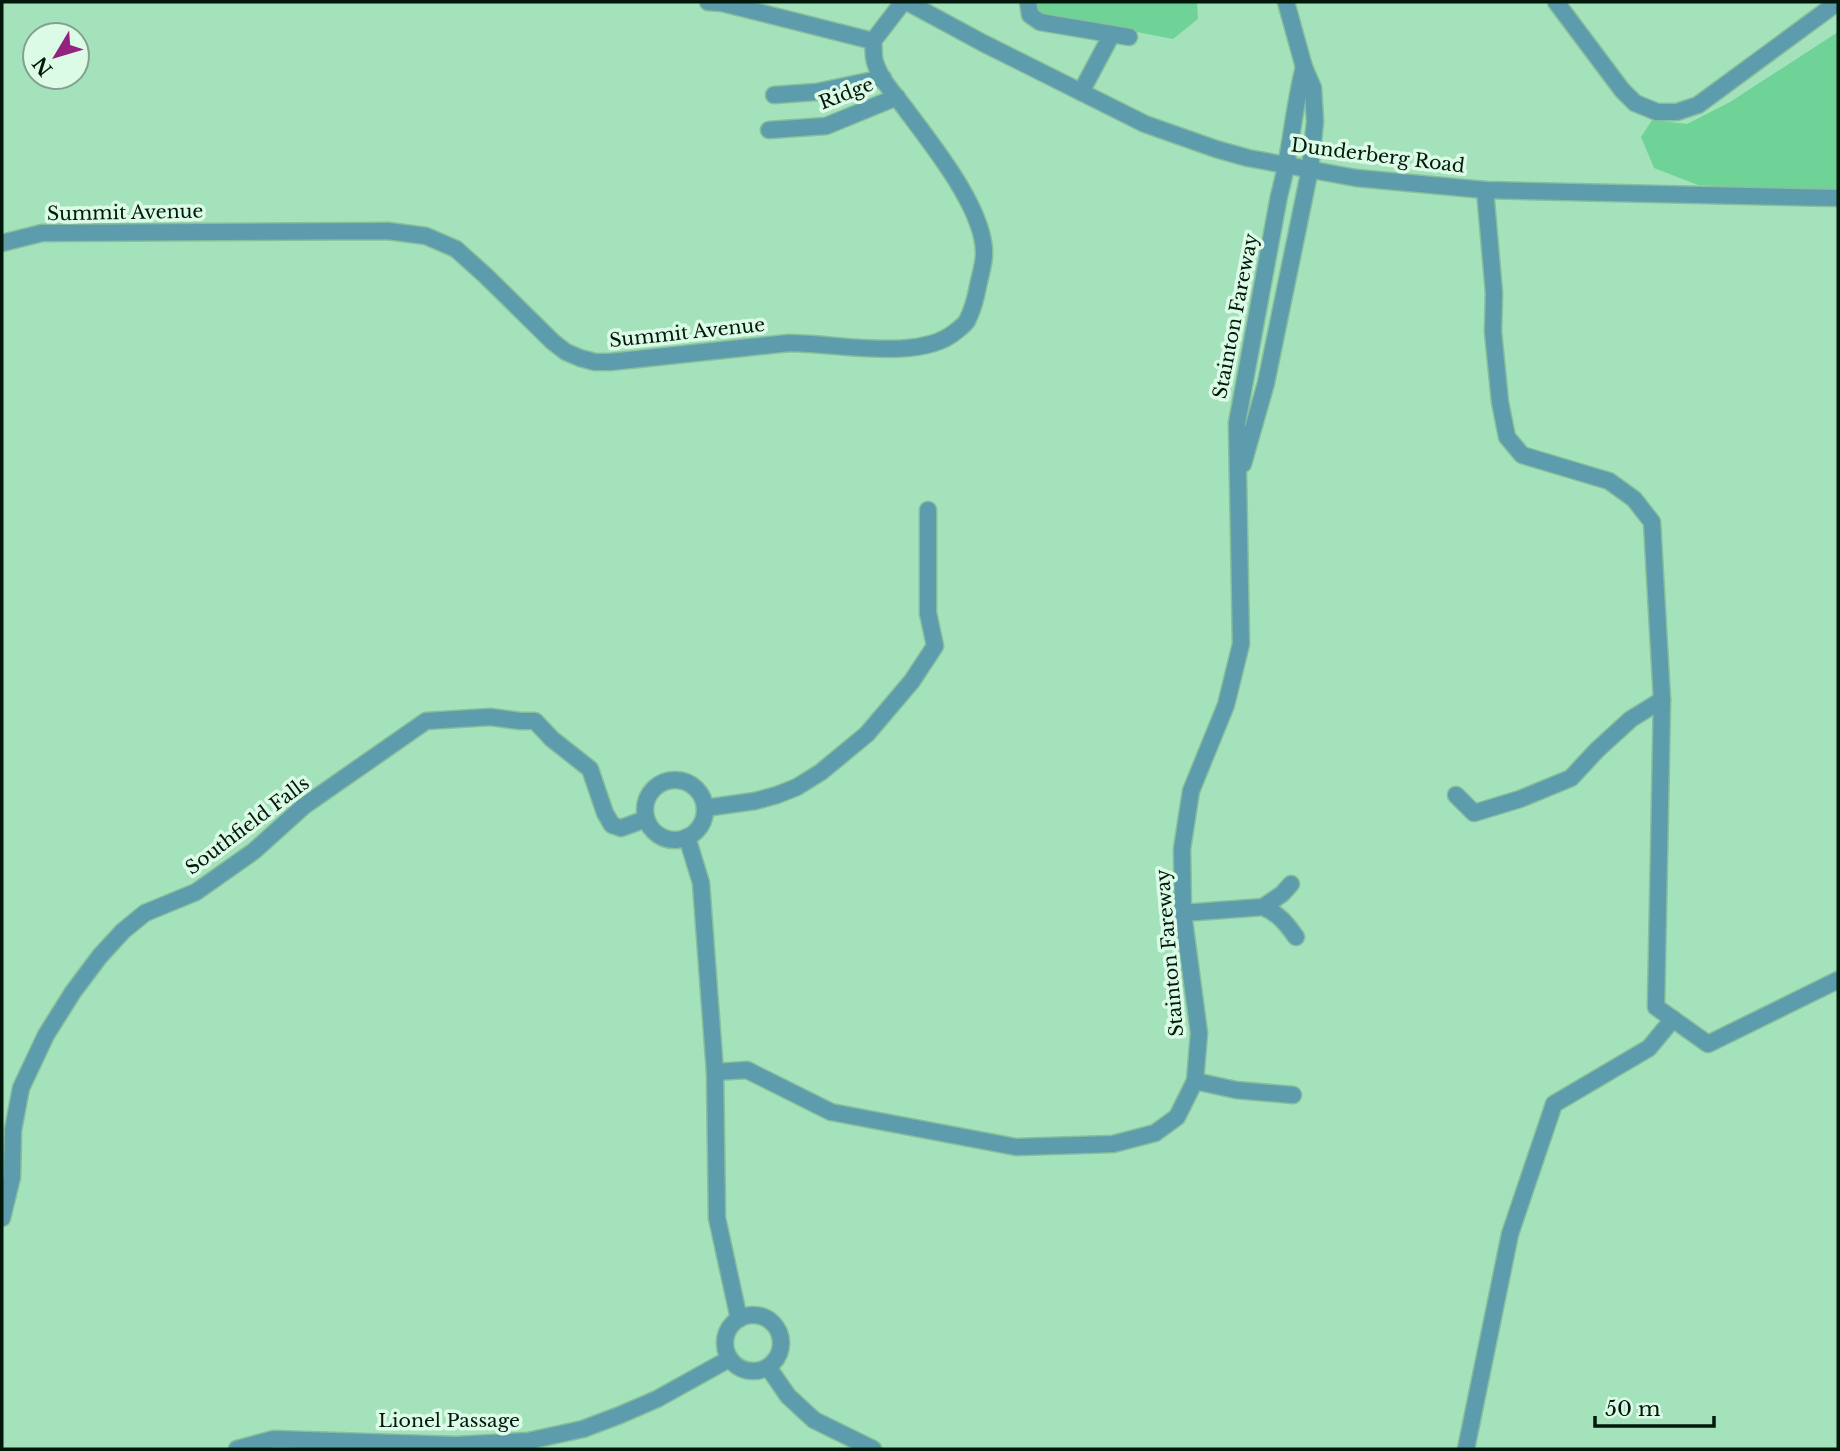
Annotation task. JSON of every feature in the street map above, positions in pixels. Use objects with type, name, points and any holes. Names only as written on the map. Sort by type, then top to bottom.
[{"type":"street","points":[[708,2],[722,3],[873,41],[905,2]]},
{"type":"street","name":"Dunderberg Road","points":[[905,2],[1146,124],[1216,149],[1288,166],[1356,178],[1485,190],[1838,198]]},
{"type":"street","points":[[1028,2],[1030,15],[1040,22],[1121,36],[1081,92]]},
{"type":"street","name":"Stainton Fareway","points":[[1239,476],[1265,386],[1287,286],[1310,169],[1315,122],[1313,88],[1304,67],[1286,2]]},
{"type":"street","points":[[1556,2],[1622,90],[1635,103],[1657,112],[1677,112],[1698,105],[1838,2]]},
{"type":"street","name":"Summit Avenue","points":[[2,243],[42,233],[388,231],[426,236],[456,249],[553,342],[566,352],[595,362],[789,343],[901,349],[920,347],[947,339],[966,323],[977,292],[984,255],[981,234],[966,196],[883,78],[875,63],[873,41]]},
{"type":"street","name":"Stainton Fareway","points":[[715,1072],[747,1070],[831,1112],[1016,1147],[1113,1144],[1155,1133],[1177,1117],[1195,1080],[1199,1033],[1183,912],[1182,849],[1191,791],[1226,705],[1241,644],[1237,423],[1279,196],[1288,166],[1304,67]]},
{"type":"street","points":[[774,95],[816,92],[883,78]]},
{"type":"street","name":"Ridge","points":[[769,130],[826,126],[897,97]]},
{"type":"street","points":[[1485,190],[1494,293],[1493,332],[1500,402],[1507,437],[1522,455],[1609,481],[1634,499],[1652,522],[1662,700],[1656,1007],[1708,1044],[1838,980]]},
{"type":"street","points":[[1263,280],[1287,286]]},
{"type":"street","points":[[1244,380],[1265,386]]},
{"type":"street","points":[[705,808],[755,801],[797,787],[821,772],[867,734],[912,681],[936,646],[928,613],[928,510]]},
{"type":"street","points":[[1457,795],[1474,813],[1520,799],[1572,778],[1630,719],[1662,700]]},
{"type":"street","name":"Southfield Falls","points":[[2,1218],[12,1177],[13,1130],[21,1088],[46,1035],[100,956],[145,913],[196,892],[254,851],[304,806],[426,721],[490,716],[535,721],[552,739],[590,769],[605,814],[612,825],[621,828],[646,819]]},
{"type":"street","points":[[668,780],[681,780],[693,786],[701,795],[705,808],[704,817],[695,832],[675,840],[663,837],[653,830],[646,819],[648,795],[656,786],[668,780]]},
{"type":"street","points":[[687,837],[701,883],[715,1072],[717,1218],[739,1319]]},
{"type":"street","points":[[1183,912],[1264,906],[1291,884]]},
{"type":"street","points":[[1264,906],[1286,921],[1296,937]]},
{"type":"street","points":[[1465,1449],[1510,1234],[1554,1104],[1649,1048],[1673,1019]]},
{"type":"street","points":[[1195,1080],[1236,1090],[1293,1095]]},
{"type":"street","points":[[749,1315],[760,1316],[770,1321],[777,1329],[781,1339],[780,1350],[776,1360],[768,1367],[747,1371],[737,1367],[729,1359],[725,1348],[726,1337],[730,1326],[739,1319],[749,1315]]},
{"type":"street","name":"Lionel Passage","points":[[237,1449],[274,1439],[365,1445],[456,1445],[528,1441],[583,1429],[620,1415],[657,1399],[729,1359]]},
{"type":"street","points":[[768,1367],[788,1396],[814,1420],[873,1449]]},
{"type":"green space","points":[[1036,2],[1197,2],[1198,19],[1173,39],[1038,13]]},
{"type":"green space","points":[[1838,32],[1838,192],[1698,185],[1654,168],[1641,137],[1652,120],[1687,124],[1730,102]]}]
